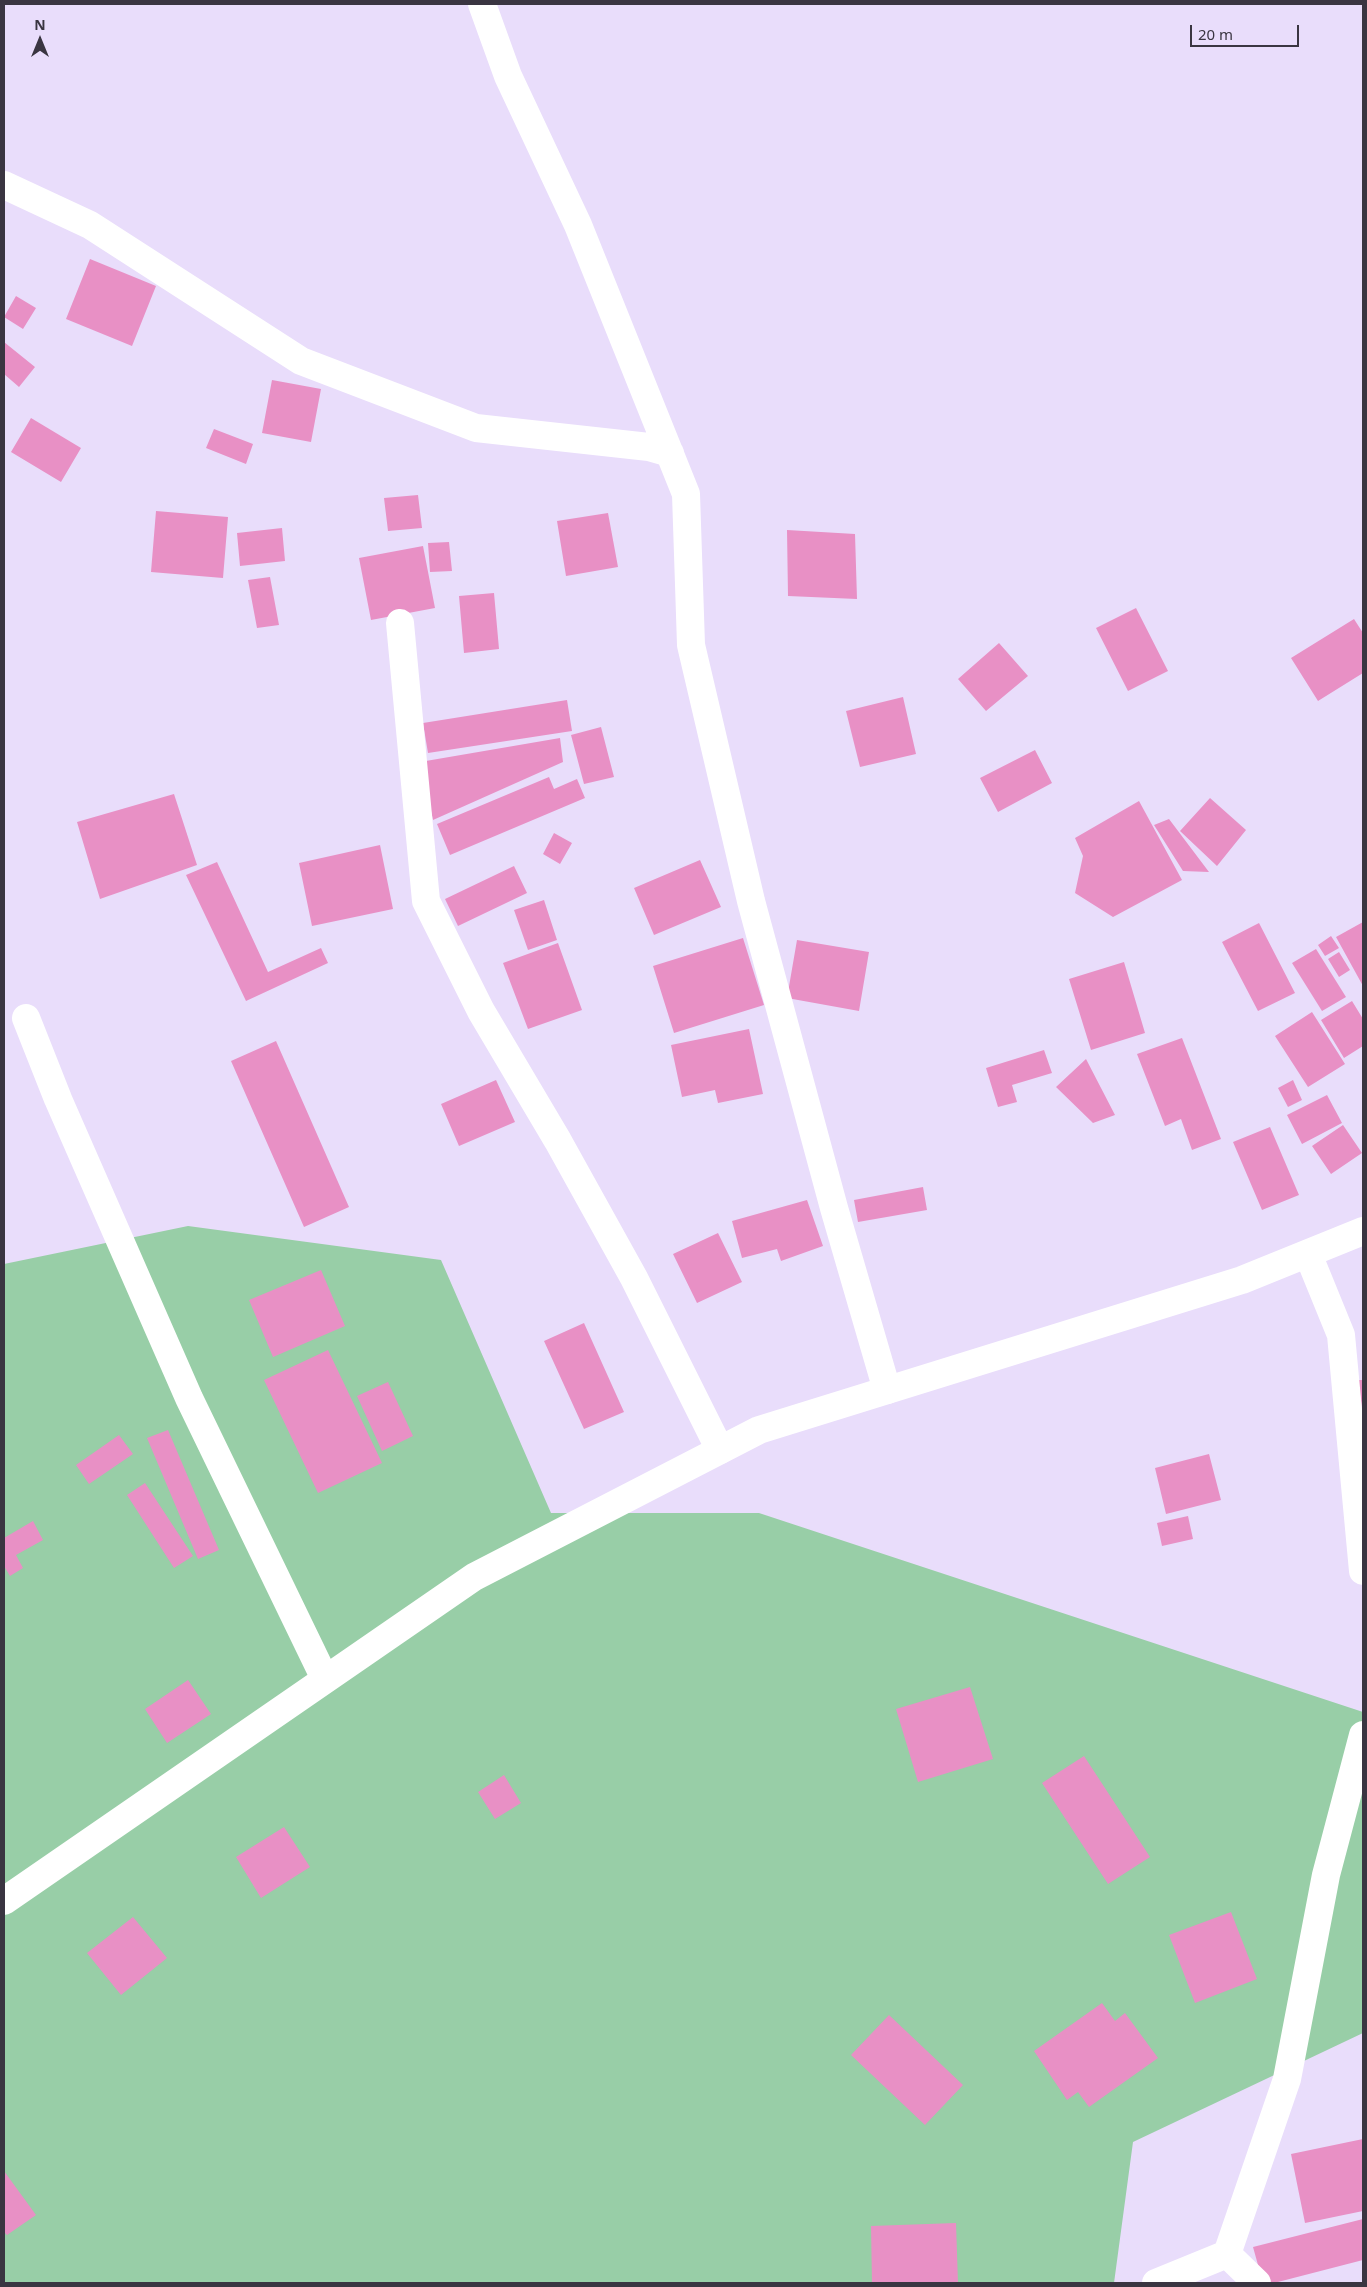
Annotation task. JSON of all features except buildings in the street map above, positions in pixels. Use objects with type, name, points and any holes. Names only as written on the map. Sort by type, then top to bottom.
[{"type":"street","points":[[482,4],[508,76],[578,225],[686,494],[691,645],[751,901],[834,1208],[888,1390]]},
{"type":"street","points":[[4,185],[90,225],[301,361],[476,428],[649,447],[670,453]]},
{"type":"street","points":[[400,623],[426,901],[480,1011],[558,1141],[634,1278],[720,1450]]},
{"type":"street","points":[[26,1018],[58,1099],[189,1398],[325,1679]]},
{"type":"street","points":[[4,1901],[474,1577],[760,1430],[1242,1280],[1363,1231]]},
{"type":"street","points":[[1308,1254],[1341,1335],[1363,1571]]},
{"type":"street","points":[[1156,2283],[1227,2254],[1287,2078],[1326,1875],[1363,1735]]},
{"type":"street","points":[[1227,2254],[1257,2283]]},
{"type":"green space","points":[[188,1226],[441,1260],[551,1513],[759,1513],[1363,1712],[1363,2033],[1133,2142],[1114,2283],[4,2283],[4,1264]]}]
